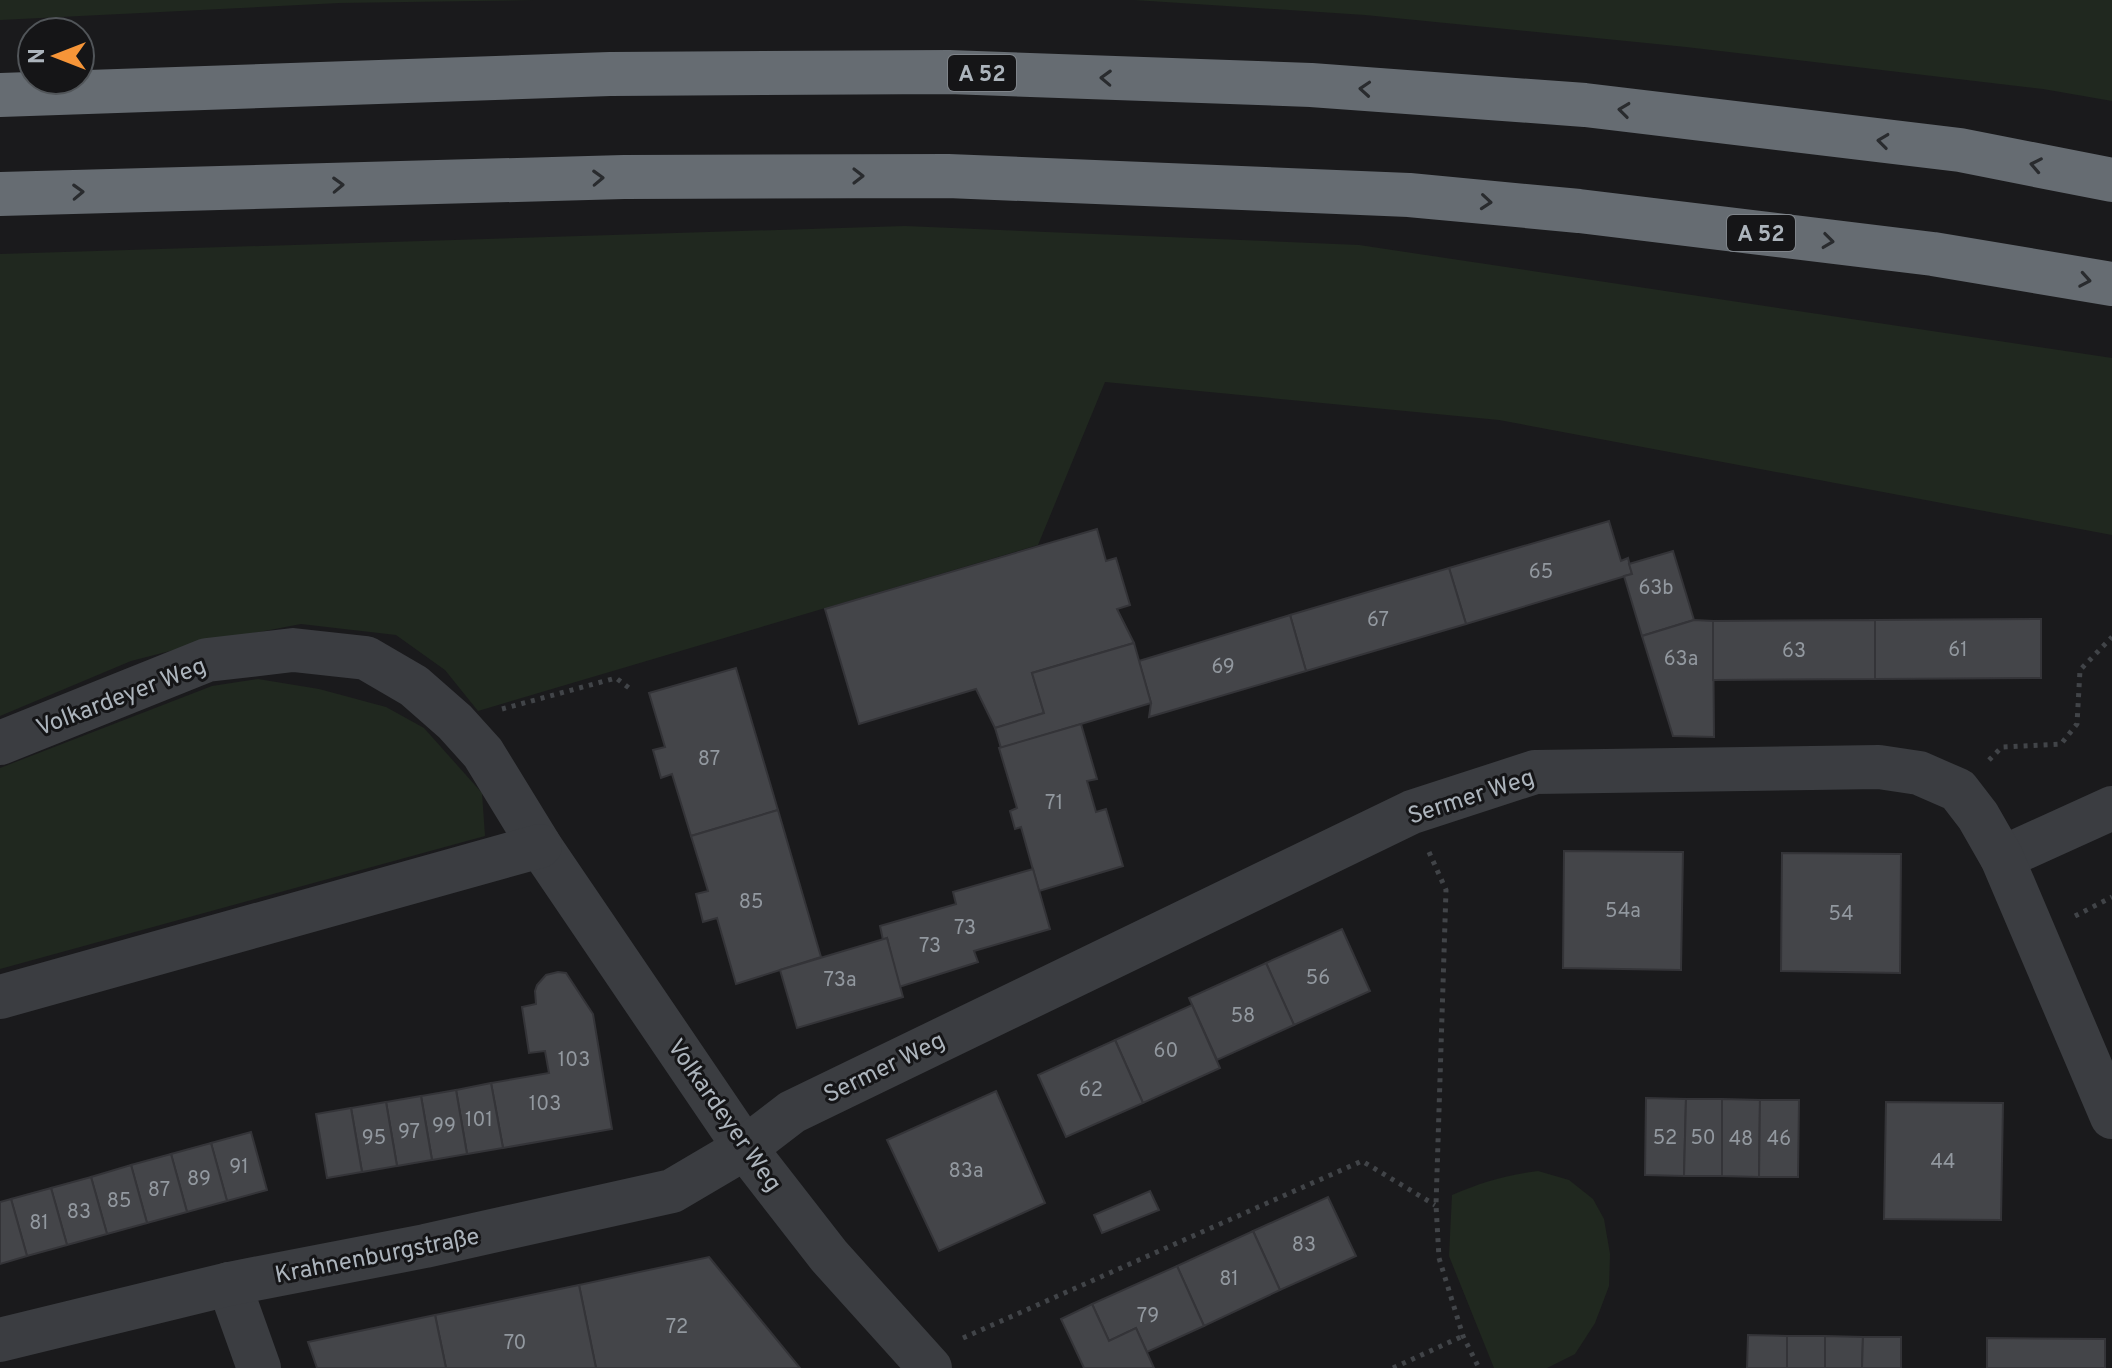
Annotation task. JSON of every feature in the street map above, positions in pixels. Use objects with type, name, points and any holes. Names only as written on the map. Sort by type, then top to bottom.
[{"type":"highway","name":"A 52","points":[[0,95],[625,74],[949,72],[1311,85],[1601,107],[1960,150],[2112,180]]},
{"type":"highway","name":"A 52","points":[[0,194],[624,177],[917,176],[1298,190],[1409,195],[1579,211],[1933,254],[2112,284]]},
{"type":"street","name":"Volkardeyer Weg","points":[[0,743],[207,660],[293,650],[366,658],[414,686],[455,722],[483,753],[540,846],[745,1148],[829,1256],[925,1362]]},
{"type":"street","name":"Sermer Weg","points":[[745,1148],[792,1112],[1412,812],[1535,772],[1879,767],[1919,773],[1958,790]]},
{"type":"street","points":[[1958,790],[1978,816],[2002,858],[2112,1117]]},
{"type":"street","points":[[2002,858],[2112,808]]},
{"type":"street","points":[[0,997],[540,846]]},
{"type":"street","name":"Krahnenburgstraße","points":[[0,1340],[229,1284],[425,1246],[672,1191],[745,1148]]},
{"type":"street","points":[[229,1284],[259,1368]]},
{"type":"path","points":[[1958,790],[2002,747],[2061,744],[2077,724],[2080,670],[2112,637]]},
{"type":"path","points":[[455,722],[616,678],[633,691]]},
{"type":"path","points":[[1412,812],[1446,890],[1436,1205],[1439,1258],[1463,1336],[1479,1368]]},
{"type":"path","points":[[925,1362],[1362,1161],[1436,1205]]},
{"type":"path","points":[[1393,1368],[1463,1336]]},
{"type":"shaded area","points":[[0,0],[535,0],[339,3],[80,16],[16,16],[16,19],[0,20]]},
{"type":"shaded area","points":[[1134,0],[2112,0],[2112,101],[2043,89],[1686,47],[1365,15]]},
{"type":"shaded area","points":[[905,226],[1359,245],[2112,358],[2112,535],[1499,420],[1105,382],[1038,545],[478,711],[445,670],[396,635],[301,624],[201,643],[131,661],[0,716],[0,254]]},
{"type":"shaded area","points":[[258,679],[319,689],[386,707],[424,728],[482,793],[485,836],[0,969],[0,768],[212,686]]},
{"type":"shaded area","points":[[1538,1171],[1569,1180],[1593,1199],[1604,1219],[1610,1254],[1609,1286],[1595,1323],[1575,1354],[1547,1368],[1494,1368],[1449,1256],[1452,1195],[1494,1180]]},
{"type":"building","points":[[1609,521],[1621,561],[1628,558],[1632,574],[1466,624],[1449,568]]},
{"type":"building","points":[[1097,529],[1106,561],[1116,558],[1130,605],[1117,609],[1134,643],[1032,673],[1044,713],[995,728],[976,689],[859,724],[825,609]]},
{"type":"building","points":[[1673,551],[1694,620],[1642,636],[1624,576],[1632,574],[1629,564]]},
{"type":"building","points":[[1449,568],[1466,624],[1306,671],[1290,615]]},
{"type":"building","points":[[1290,615],[1306,671],[1149,717],[1151,703],[1139,661]]},
{"type":"building","points":[[2041,619],[2041,678],[1875,679],[1875,620]]},
{"type":"building","points":[[1694,620],[1713,621],[1714,737],[1673,736],[1642,636]]},
{"type":"building","points":[[1875,620],[1875,679],[1713,680],[1713,621]]},
{"type":"building","points":[[1134,643],[1151,703],[1001,748],[995,728],[1044,713],[1032,673]]},
{"type":"building","points":[[736,668],[778,810],[691,836],[672,774],[661,778],[653,750],[665,747],[649,693]]},
{"type":"building","points":[[1081,724],[1097,779],[1087,781],[1096,812],[1106,809],[1123,866],[1039,891],[1021,827],[1015,829],[1010,811],[1017,808],[999,748]]},
{"type":"building","points":[[778,810],[821,957],[736,984],[717,918],[703,922],[696,894],[708,891],[691,836]]},
{"type":"building","points":[[1564,851],[1683,852],[1681,970],[1563,968]]},
{"type":"building","points":[[1782,853],[1901,854],[1900,973],[1781,971]]},
{"type":"building","points":[[1033,869],[1050,929],[974,951],[978,962],[899,987],[887,938],[883,940],[880,926],[956,904],[953,892]]},
{"type":"building","points":[[1342,929],[1370,991],[1294,1025],[1266,963]]},
{"type":"building","points":[[887,938],[903,997],[797,1028],[780,970]]},
{"type":"building","points":[[1266,963],[1294,1025],[1217,1060],[1189,998]]},
{"type":"building","points":[[566,973],[593,1014],[612,1129],[503,1148],[491,1083],[549,1073],[545,1051],[529,1053],[522,1007],[536,1004],[537,985],[546,975]]},
{"type":"building","points":[[1192,1005],[1220,1068],[1143,1103],[1115,1040]]},
{"type":"building","points":[[1115,1040],[1143,1103],[1066,1137],[1038,1075]]},
{"type":"building","points":[[491,1083],[503,1148],[467,1154],[456,1090]]},
{"type":"building","points":[[456,1090],[467,1154],[432,1160],[421,1096]]},
{"type":"building","points":[[996,1091],[1045,1203],[939,1251],[887,1140]]},
{"type":"building","points":[[421,1096],[432,1160],[397,1166],[386,1102]]},
{"type":"building","points":[[1646,1098],[1686,1099],[1684,1176],[1645,1175]]},
{"type":"building","points":[[1686,1099],[1722,1099],[1722,1176],[1684,1176]]},
{"type":"building","points":[[1722,1099],[1760,1100],[1759,1177],[1722,1176]]},
{"type":"building","points":[[1760,1100],[1799,1100],[1798,1177],[1759,1177]]},
{"type":"building","points":[[386,1102],[397,1166],[362,1172],[351,1108]]},
{"type":"building","points":[[1886,1102],[2003,1103],[2001,1220],[1884,1219]]},
{"type":"building","points":[[351,1108],[362,1172],[327,1178],[316,1114]]},
{"type":"building","points":[[251,1132],[267,1190],[227,1201],[211,1143]]},
{"type":"building","points":[[211,1143],[227,1201],[187,1212],[171,1154]]},
{"type":"building","points":[[171,1154],[187,1212],[147,1223],[131,1165]]},
{"type":"building","points":[[131,1165],[147,1223],[107,1234],[91,1177]]},
{"type":"building","points":[[91,1177],[107,1234],[67,1245],[51,1188]]},
{"type":"building","points":[[51,1188],[67,1245],[27,1256],[11,1199]]},
{"type":"building","points":[[1150,1191],[1159,1210],[1102,1233],[1094,1215]]},
{"type":"building","points":[[1328,1197],[1356,1256],[1280,1290],[1253,1231]]},
{"type":"building","points":[[11,1199],[27,1256],[0,1264],[0,1202]]},
{"type":"building","points":[[1253,1231],[1280,1290],[1204,1326],[1177,1266]]},
{"type":"building","points":[[709,1257],[800,1368],[596,1368],[579,1285]]},
{"type":"building","points":[[1177,1266],[1204,1326],[1147,1352],[1136,1328],[1109,1341],[1092,1304]]},
{"type":"building","points":[[579,1285],[596,1368],[446,1368],[435,1315]]},
{"type":"building","points":[[1092,1304],[1109,1341],[1136,1328],[1154,1368],[1084,1368],[1061,1319]]},
{"type":"building","points":[[435,1315],[446,1368],[317,1368],[308,1342]]},
{"type":"building","points":[[1748,1335],[1787,1336],[1787,1368],[1747,1368]]},
{"type":"building","points":[[1787,1336],[1825,1336],[1825,1368],[1787,1368]]},
{"type":"building","points":[[1825,1336],[1863,1337],[1862,1368],[1825,1368]]},
{"type":"building","points":[[1863,1337],[1901,1337],[1901,1368],[1862,1368]]},
{"type":"building","points":[[1987,1338],[2105,1339],[2105,1368],[1987,1368]]}]
